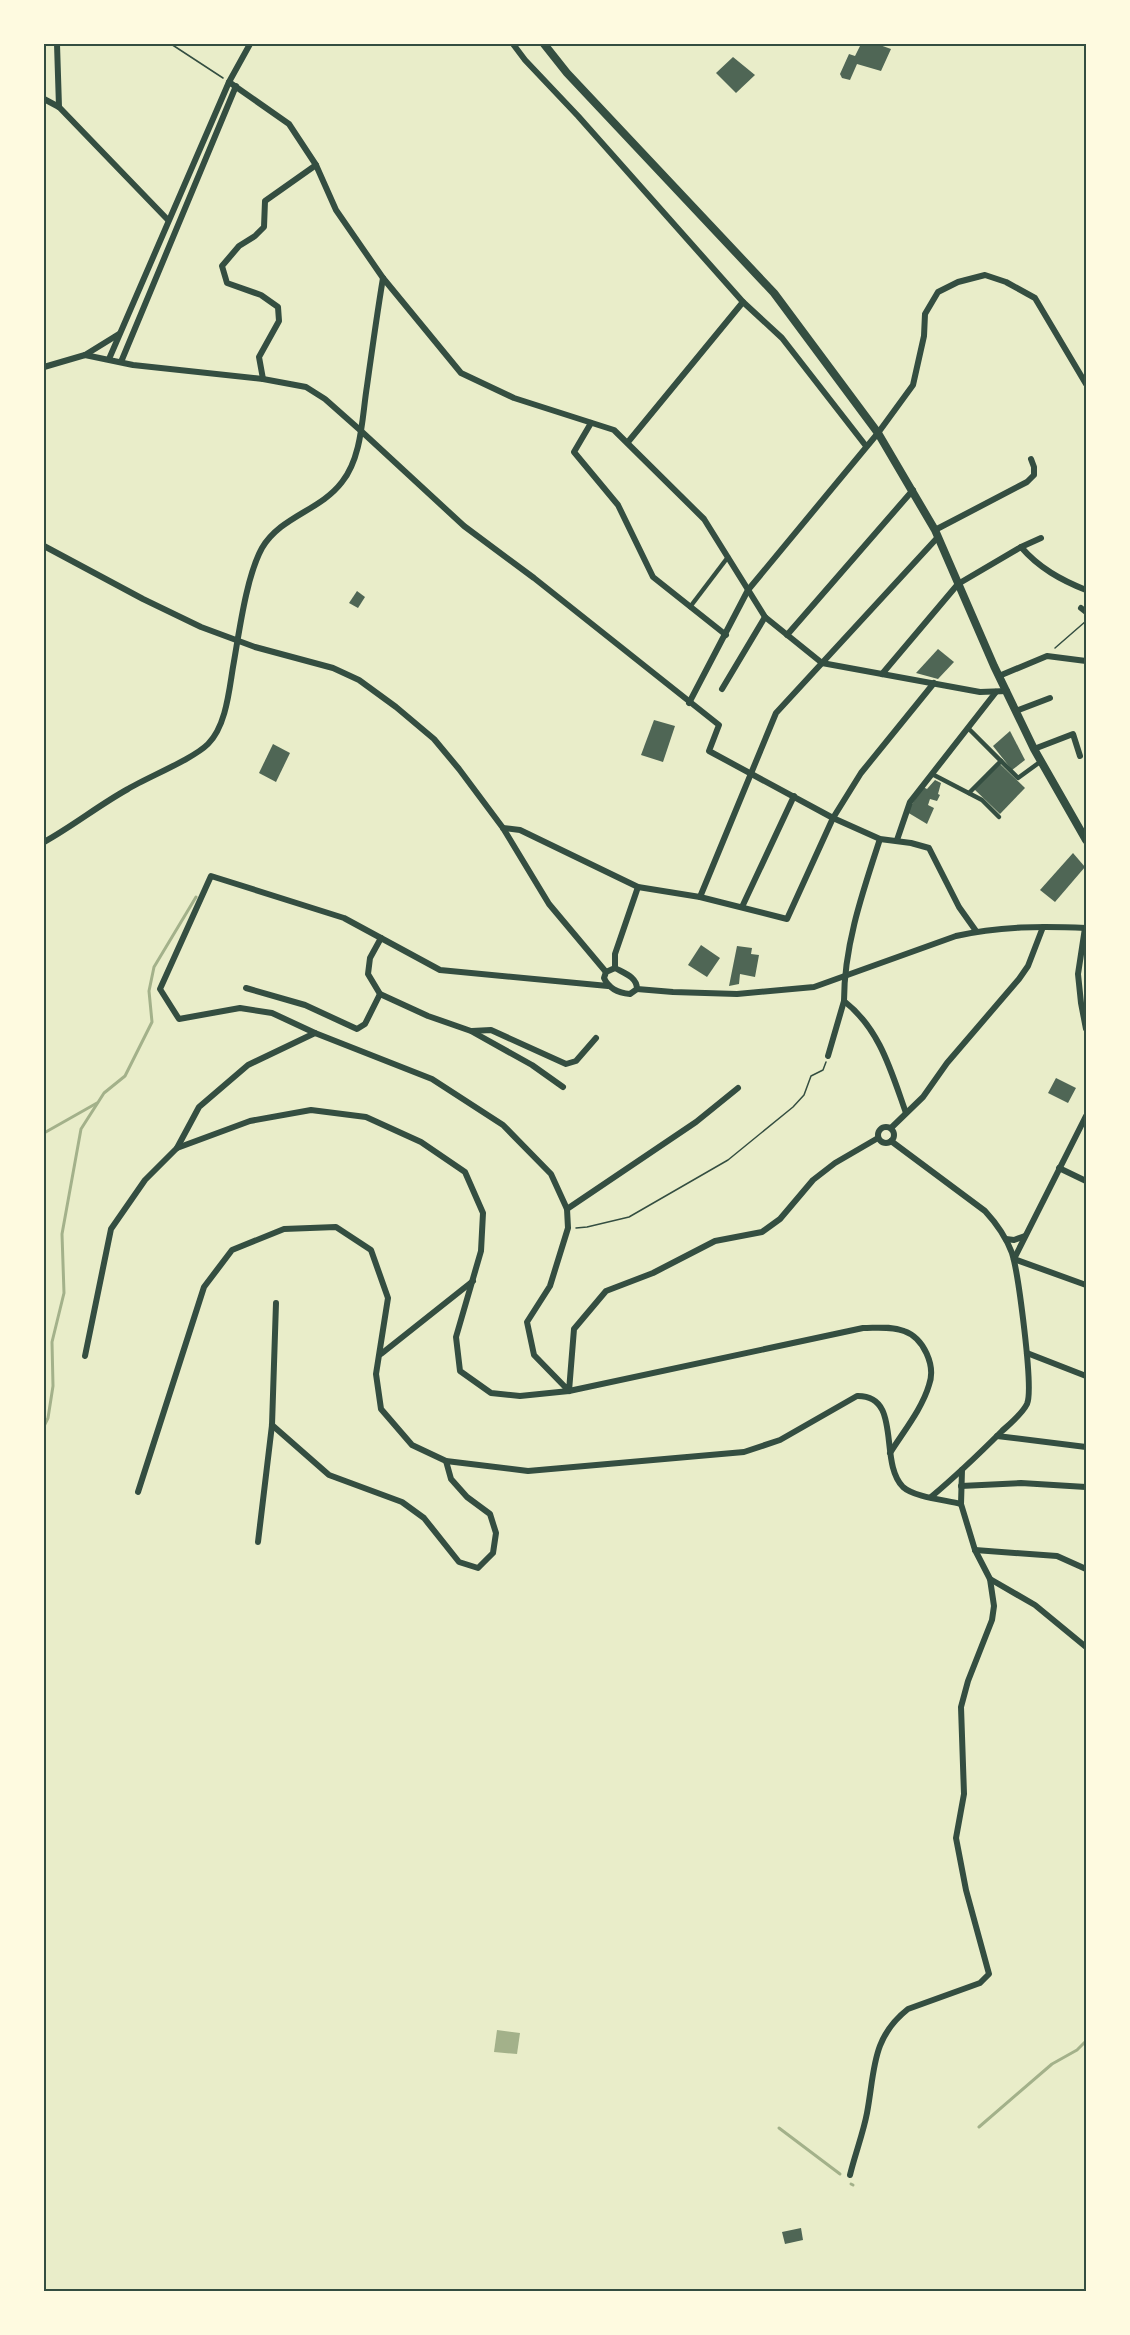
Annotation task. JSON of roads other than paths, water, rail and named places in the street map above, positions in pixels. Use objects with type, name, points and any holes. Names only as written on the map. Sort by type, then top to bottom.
[{"type":"main road","points":[[544,44],[567,73],[774,293],[878,433],[913,490],[936,534],[1040,762],[1086,840]]},
{"type":"street","points":[[57,44],[59,107]]},
{"type":"street","points":[[109,359],[229,82],[250,44]]},
{"type":"street","points":[[513,44],[743,302],[787,344],[866,446]]},
{"type":"street","points":[[229,82],[289,124],[316,165],[336,210],[383,278],[461,373],[514,398],[614,430],[705,519],[765,616],[822,663],[933,683],[996,692],[1007,691]]},
{"type":"street","points":[[121,362],[236,86]]},
{"type":"street","points":[[44,99],[59,107],[168,220]]},
{"type":"street","points":[[263,379],[259,357],[279,321],[278,307],[261,295],[227,283],[222,266],[238,246],[255,236],[264,227],[265,201],[316,165]]},
{"type":"street","points":[[689,703],[748,590],[878,433],[913,385],[924,336],[925,314],[938,292],[958,282],[985,275],[1006,282],[1035,298],[1086,384]]},
{"type":"street","points":[[44,842],[126,790],[208,744],[215,735],[224,711],[237,640],[255,566],[262,549],[272,534],[285,523],[330,496],[343,482],[352,465],[360,430],[383,278]]},
{"type":"street","points":[[628,442],[743,302]]},
{"type":"street","points":[[44,366],[85,355],[120,334]]},
{"type":"street","points":[[85,355],[196,373],[263,379],[306,387],[325,399],[464,526],[534,578],[719,725],[709,751],[833,818],[880,838],[929,848],[959,907],[976,931]]},
{"type":"street","points":[[591,423],[574,452],[618,505],[653,577],[689,608],[726,635]]},
{"type":"street","points":[[700,897],[776,713],[936,534],[1027,482],[1034,475],[1031,459]]},
{"type":"street","points":[[787,635],[913,490]]},
{"type":"street","points":[[882,674],[958,584],[1021,547],[1041,538]]},
{"type":"street","points":[[44,546],[201,627],[333,668],[359,680],[434,738],[503,828],[549,904],[606,972]]},
{"type":"street","points":[[1021,547],[1032,560],[1050,573],[1086,590]]},
{"type":"street","points":[[689,608],[728,557]]},
{"type":"street","points":[[722,689],[765,616]]},
{"type":"street","points":[[999,676],[1047,656],[1086,661]]},
{"type":"street","points":[[503,828],[520,830],[638,887],[700,897],[787,919],[833,818],[861,773],[933,683]]},
{"type":"street","points":[[897,840],[910,802],[996,692]]},
{"type":"street","points":[[1016,711],[1050,698]]},
{"type":"street","points":[[969,729],[1018,778],[1040,762]]},
{"type":"street","points":[[1034,749],[1073,734],[1080,756]]},
{"type":"street","points":[[969,793],[1000,761]]},
{"type":"street","points":[[931,776],[982,800],[999,817]]},
{"type":"street","points":[[742,907],[794,796]]},
{"type":"street","points":[[828,1056],[844,1001],[844,977],[858,908],[880,838]]},
{"type":"street","points":[[570,1391],[534,1355],[527,1322],[550,1286],[568,1228],[567,1209],[551,1174],[503,1125],[432,1079],[315,1033],[272,1013],[240,1008],[179,1019],[160,989],[211,876],[344,918],[440,970],[608,986],[630,994],[637,989],[673,993],[737,994],[814,987],[956,936],[976,931],[998,928],[1086,928],[1078,974],[1080,1002],[1086,1029]]},
{"type":"street","points":[[615,968],[615,954],[638,887]]},
{"type":"street","points":[[891,1128],[922,1097],[947,1063],[1019,979],[1028,966],[1043,927]]},
{"type":"street","points":[[381,938],[370,958],[368,975],[380,994],[428,1016],[471,1031],[532,1065],[563,1088]]},
{"type":"street","points":[[608,986],[604,978],[606,972],[615,968]]},
{"type":"street","points":[[615,968],[633,978],[637,989]]},
{"type":"street","points":[[246,988],[305,1005],[357,1029],[365,1024],[380,994]]},
{"type":"street","points":[[844,1001],[859,1013],[884,1052],[906,1113]]},
{"type":"street","points":[[471,1031],[491,1030],[566,1064],[576,1061],[596,1038]]},
{"type":"street","points":[[85,1356],[111,1229],[145,1180],[177,1148],[200,1107],[248,1065],[315,1033]]},
{"type":"street","points":[[567,1209],[696,1122],[738,1088]]},
{"type":"street","points":[[177,1148],[250,1121],[311,1110],[366,1117],[422,1142],[465,1172],[483,1213],[481,1251],[456,1337],[460,1371],[491,1393],[520,1396],[570,1391],[863,1328],[886,1327],[905,1331],[914,1336],[928,1356],[931,1371],[930,1383],[923,1400],[890,1453]]},
{"type":"street","points":[[1014,1260],[1086,1116]]},
{"type":"street","points":[[878,1138],[877,1134],[882,1127],[891,1128]]},
{"type":"street","points":[[891,1128],[894,1135],[891,1142]]},
{"type":"street","points":[[570,1391],[574,1329],[606,1291],[653,1273],[715,1241],[762,1232],[780,1219],[813,1180],[835,1163],[878,1138]]},
{"type":"street","points":[[878,1138],[884,1143],[891,1142],[985,1211],[998,1225],[1014,1260],[1027,1353],[1029,1400],[1023,1410],[997,1436],[931,1497]]},
{"type":"street","points":[[1059,1168],[1086,1182]]},
{"type":"street","points":[[138,1492],[204,1287],[232,1250],[284,1229],[336,1227],[371,1250],[388,1298],[381,1355],[376,1374],[381,1409],[412,1444],[446,1461],[528,1471],[744,1452],[780,1440],[857,1395],[868,1395],[877,1400],[883,1409],[890,1453],[897,1479],[904,1488],[915,1495],[961,1504]]},
{"type":"street","points":[[1006,1239],[1014,1240],[1025,1236]]},
{"type":"street","points":[[1014,1260],[1086,1285]]},
{"type":"street","points":[[381,1355],[473,1281]]},
{"type":"street","points":[[258,1542],[272,1425],[276,1303]]},
{"type":"street","points":[[1027,1353],[1086,1376]]},
{"type":"street","points":[[272,1425],[329,1475],[402,1502],[424,1518],[459,1562],[478,1568],[493,1553],[496,1533],[490,1514],[467,1497],[451,1479],[446,1461]]},
{"type":"street","points":[[997,1436],[1086,1447]]},
{"type":"street","points":[[850,2175],[860,2143],[874,2065],[882,2037],[898,2017],[908,2009],[980,1983],[989,1974],[966,1890],[956,1838],[964,1794],[961,1707],[968,1681],[992,1620],[994,1606],[990,1579],[975,1550],[961,1504],[962,1470]]},
{"type":"street","points":[[962,1486],[1021,1483],[1086,1487]]},
{"type":"street","points":[[975,1550],[1057,1556],[1086,1569]]},
{"type":"street","points":[[990,1579],[1035,1605],[1086,1647]]},
{"type":"waterway","points":[[44,1426],[48,1418],[53,1386],[52,1342],[64,1293],[62,1234],[81,1129],[104,1093],[125,1076],[152,1022],[149,991],[154,967],[196,897]]},
{"type":"waterway","points":[[44,1133],[97,1103]]},
{"type":"waterway","points":[[979,2127],[1052,2064],[1077,2050],[1086,2041]]},
{"type":"waterway","points":[[779,2128],[840,2174]]}]
